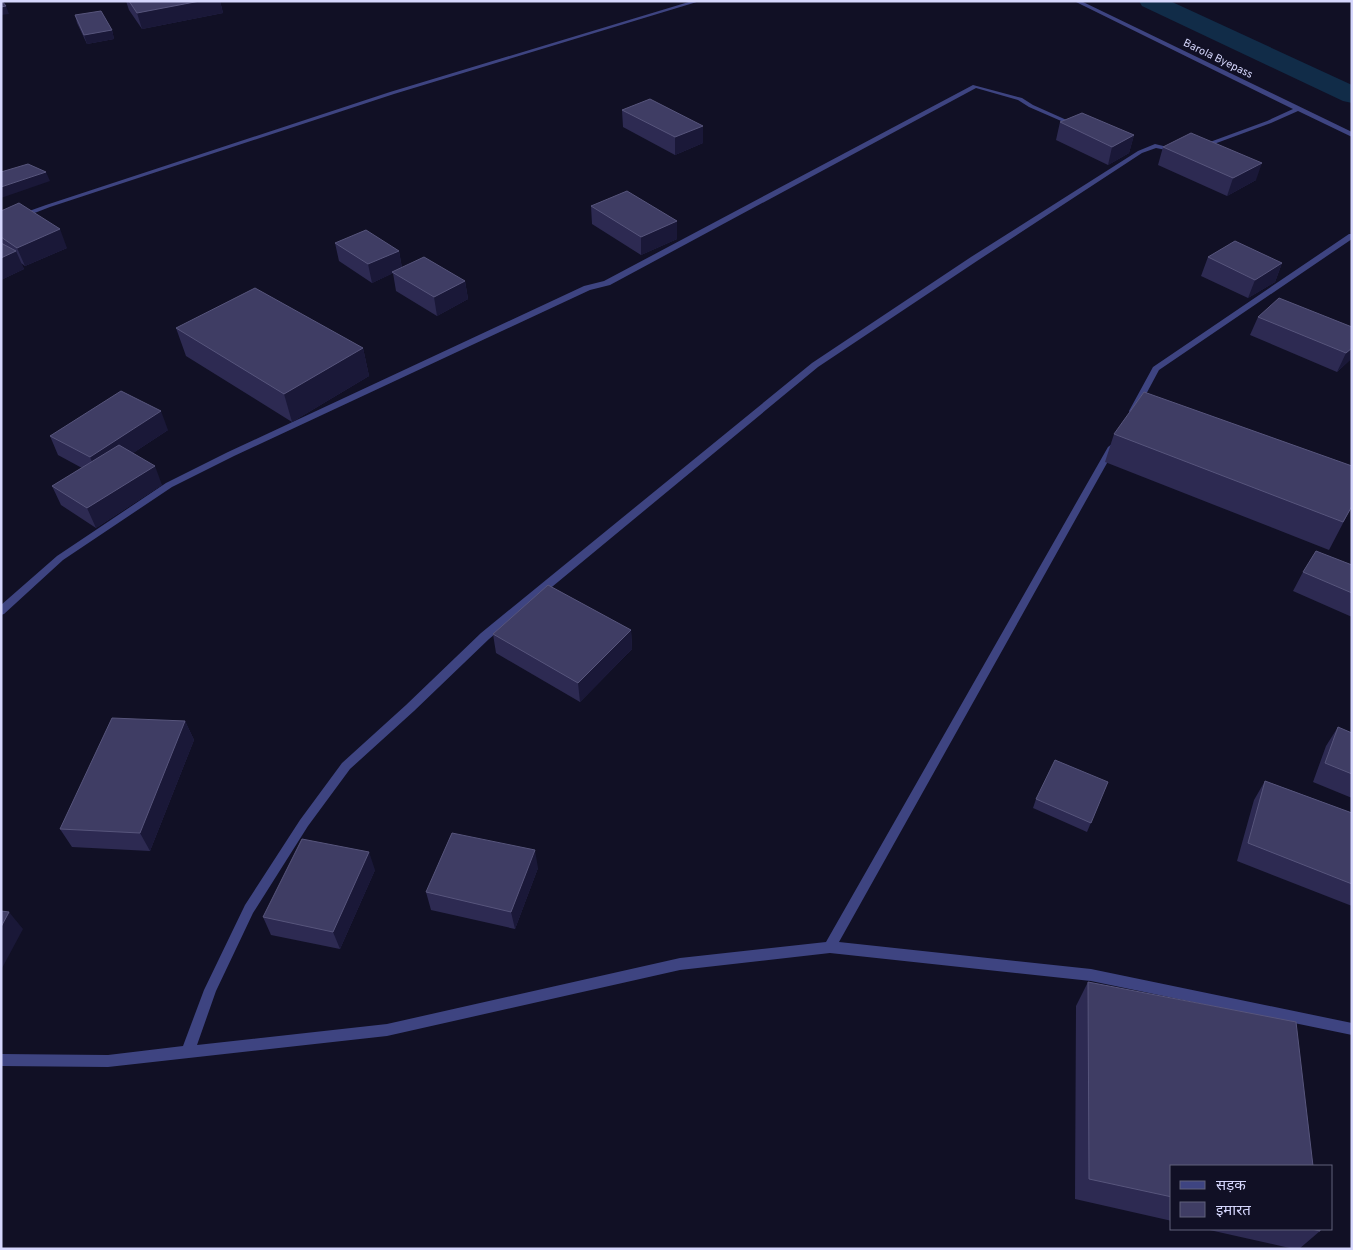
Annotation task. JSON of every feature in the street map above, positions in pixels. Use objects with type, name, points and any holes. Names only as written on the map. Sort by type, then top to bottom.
[{"type":"street","points":[[1,224],[48,206],[392,93],[698,1]]},
{"type":"street","name":"Barola Byepass","points":[[1076,1],[1352,135]]},
{"type":"street","points":[[1,610],[60,558],[169,485],[230,454],[437,357],[587,288],[607,283],[975,86],[1020,99],[1031,106],[1086,129]]},
{"type":"street","points":[[188,1052],[210,990],[249,909],[304,823],[346,766],[485,636],[815,365],[1135,150],[1155,146],[1177,150],[1201,147],[1298,109]]},
{"type":"street","points":[[1127,421],[1156,370],[1352,236]]},
{"type":"street","points":[[830,947],[1117,438]]},
{"type":"street","points":[[1,1060],[108,1061],[387,1030],[680,964],[830,947],[1091,975],[1352,1029]]},
{"type":"building","points":[[2,1],[6,6],[1,7]]},
{"type":"building","points":[[129,1],[200,1],[137,13]]},
{"type":"building","points":[[101,11],[112,30],[84,35],[75,15]]},
{"type":"building","points":[[650,99],[703,126],[675,137],[622,110]]},
{"type":"building","points":[[1082,113],[1134,135],[1112,147],[1060,122]]},
{"type":"building","points":[[1191,133],[1262,163],[1233,178],[1163,147]]},
{"type":"building","points":[[28,164],[46,172],[1,187],[1,172]]},
{"type":"building","points":[[627,191],[677,221],[641,237],[591,206]]},
{"type":"building","points":[[19,203],[60,229],[17,248],[1,237],[1,211]]},
{"type":"building","points":[[366,230],[399,251],[368,264],[335,243]]},
{"type":"building","points":[[1235,241],[1282,263],[1255,280],[1208,257]]},
{"type":"building","points":[[1,243],[16,251],[1,258]]},
{"type":"building","points":[[424,257],[465,281],[434,297],[392,272]]},
{"type":"building","points":[[255,288],[363,348],[284,394],[176,328]]},
{"type":"building","points":[[1279,298],[1352,327],[1352,348],[1346,353],[1258,317]]},
{"type":"building","points":[[121,391],[161,411],[90,457],[50,436]]},
{"type":"building","points":[[1144,392],[1352,466],[1352,506],[1343,522],[1114,434]]},
{"type":"building","points":[[119,445],[155,466],[87,508],[52,486]]},
{"type":"building","points":[[1316,551],[1352,565],[1352,593],[1303,572]]},
{"type":"building","points":[[548,585],[631,630],[578,683],[493,634]]},
{"type":"building","points":[[112,718],[185,721],[140,833],[60,829]]},
{"type":"building","points":[[1338,727],[1352,733],[1352,774],[1325,763]]},
{"type":"building","points":[[1055,760],[1108,782],[1091,823],[1036,799]]},
{"type":"building","points":[[1265,781],[1352,813],[1352,884],[1248,843]]},
{"type":"building","points":[[452,833],[535,850],[511,912],[426,892]]},
{"type":"building","points":[[302,839],[369,852],[333,932],[263,917]]},
{"type":"building","points":[[1,911],[9,912],[1,927]]},
{"type":"building","points":[[1088,982],[1296,1022],[1313,1165],[1170,1165],[1170,1197],[1089,1179]]},
{"type":"waterway","points":[[1150,1],[1352,95]]}]
